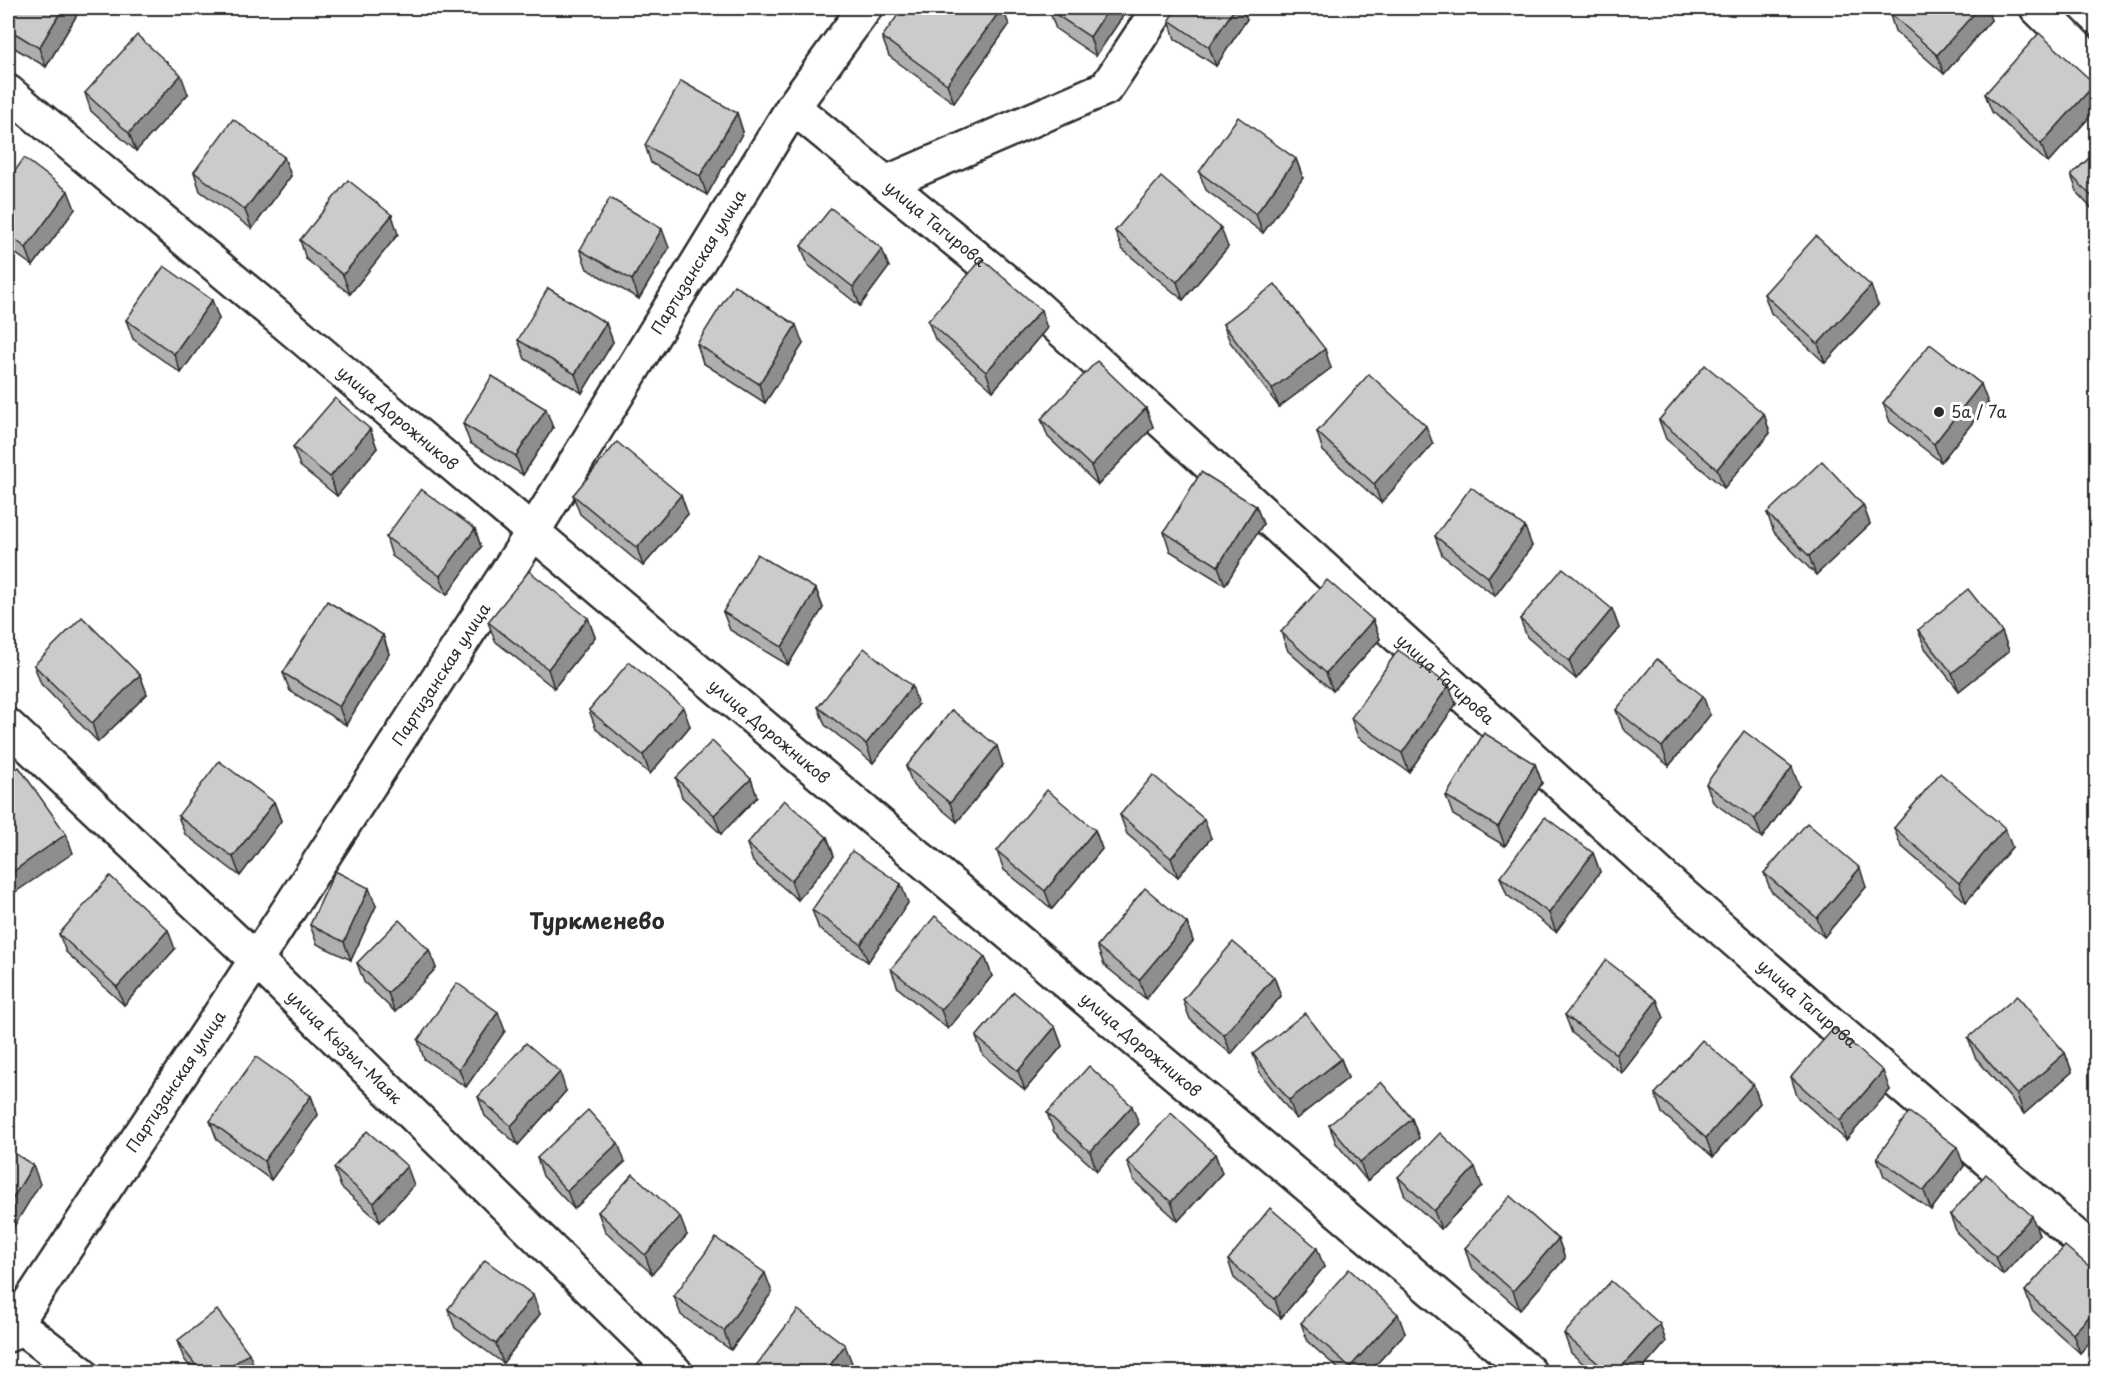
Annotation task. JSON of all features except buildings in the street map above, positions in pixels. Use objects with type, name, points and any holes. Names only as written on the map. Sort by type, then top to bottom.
[{"type":"street","name":"Партизанская улица","points":[[12,1329],[533,532],[794,107],[865,8]]},
{"type":"street","points":[[886,183],[1106,88],[1159,8]]},
{"type":"street","points":[[2037,8],[2097,66]]},
{"type":"street","name":"улица Дорожников","points":[[8,92],[1529,1372]]},
{"type":"street","name":"улица Тагирова","points":[[794,107],[1031,302],[1678,891],[2097,1254]]},
{"type":"street","name":"улица Кызыл-Маяк","points":[[8,726],[255,960],[675,1372]]},
{"type":"street","points":[[12,1329],[80,1372]]},
{"type":"place","name":"5а / 7а","points":[[1939,412]]},
{"type":"district","name":"Туркменево","points":[[597,921]]}]
